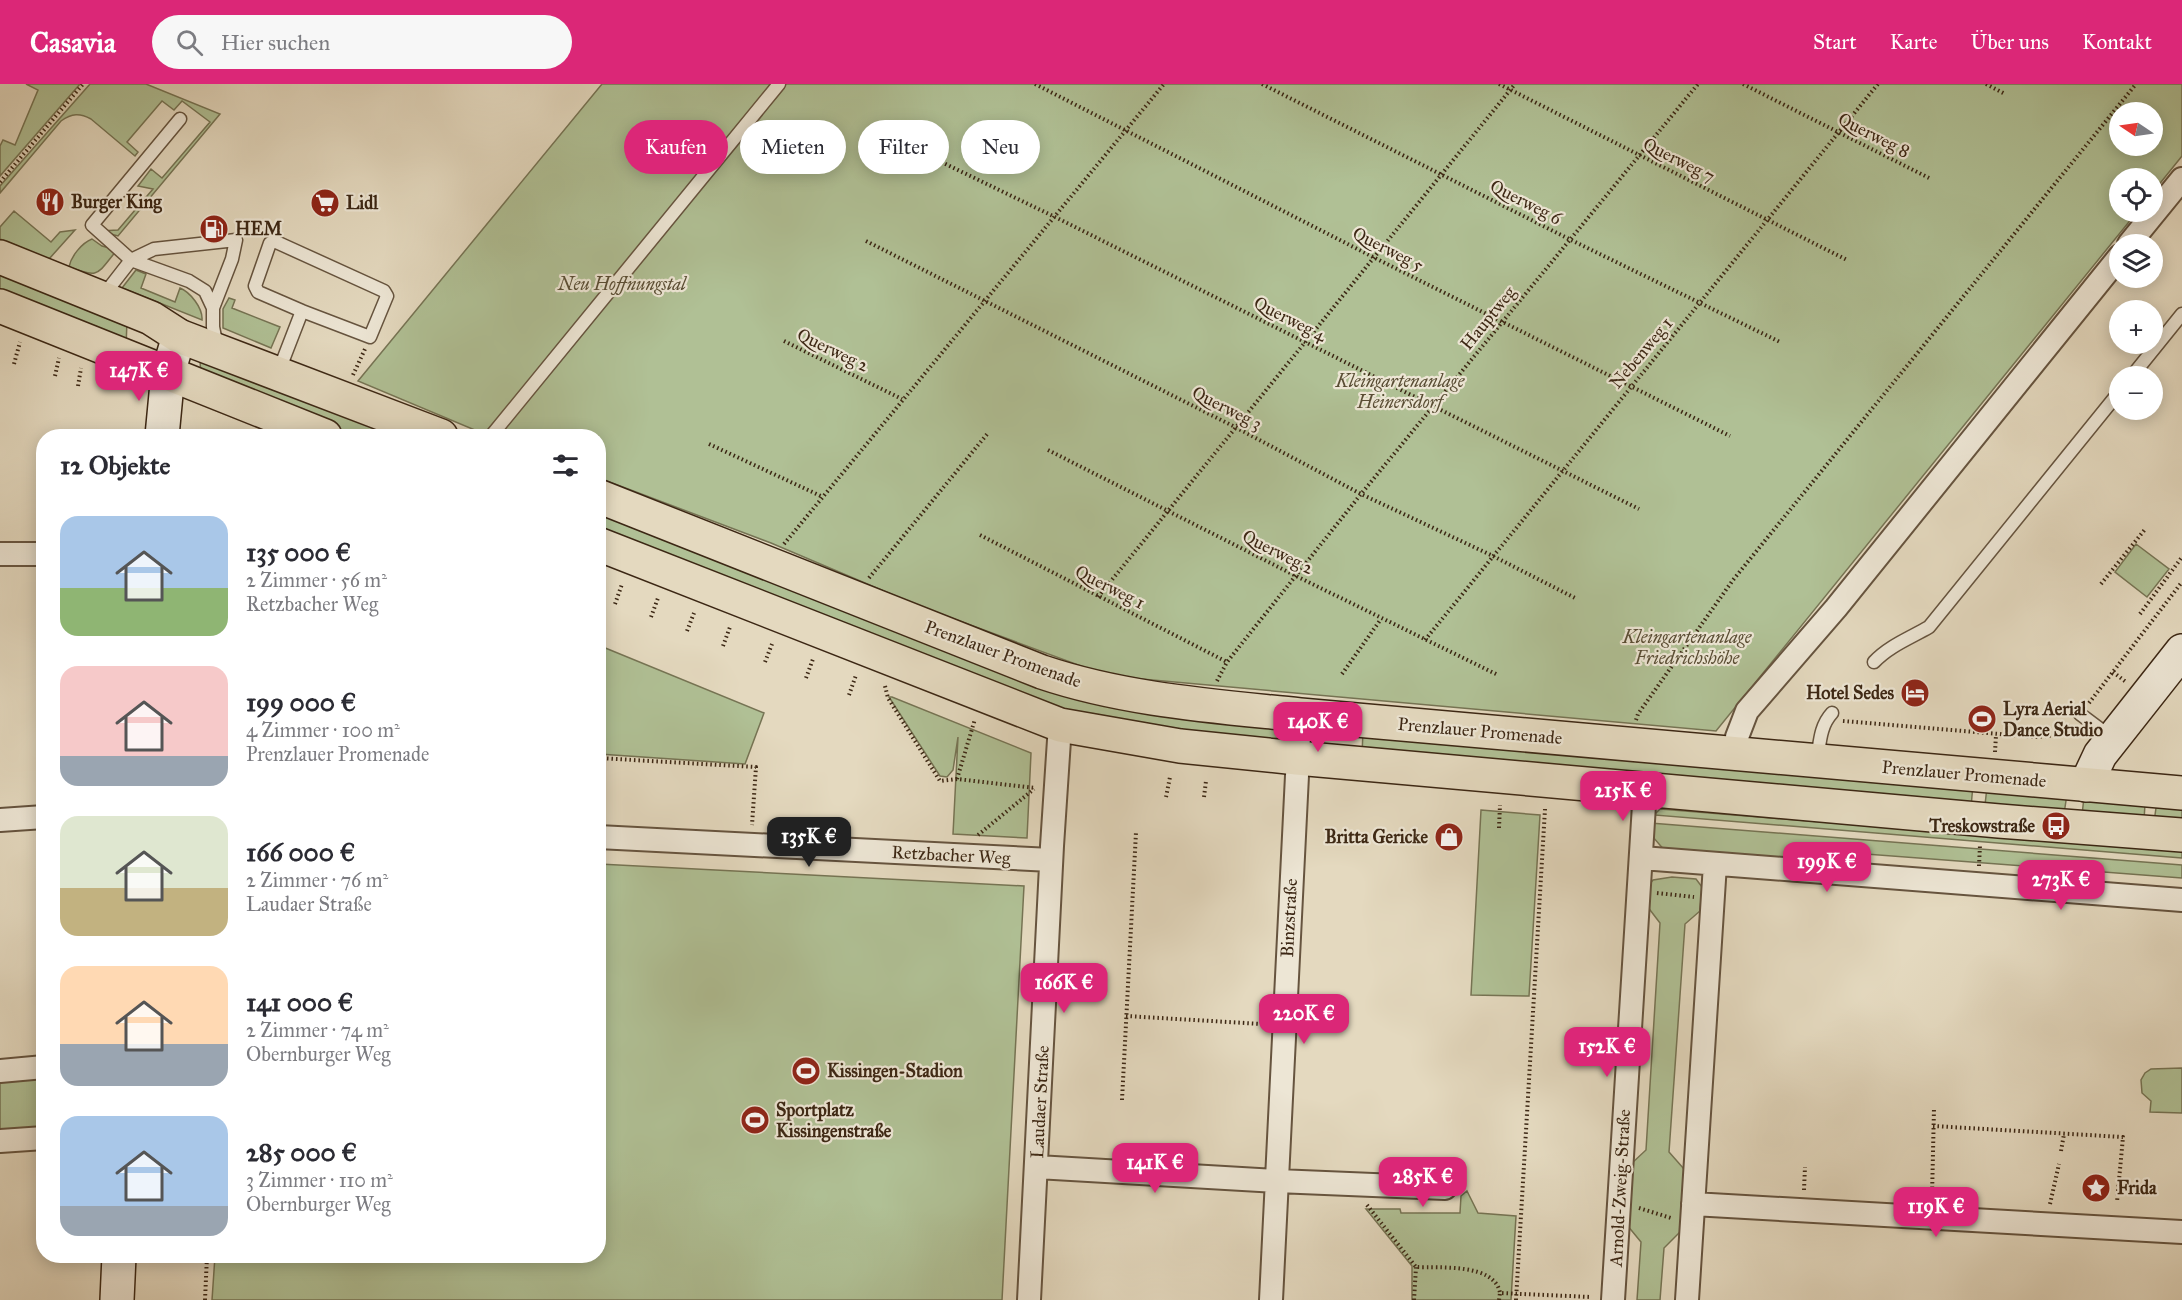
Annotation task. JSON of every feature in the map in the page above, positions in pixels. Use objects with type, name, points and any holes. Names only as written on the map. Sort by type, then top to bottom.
[{"type":"main road","points":[[0,257],[151,318],[179,336],[423,429]]},
{"type":"main road","points":[[0,306],[308,429]]},
{"type":"main road","name":"Prenzlauer Promenade","points":[[606,498],[782,552],[1070,682],[1147,697],[1300,715],[2182,793]]},
{"type":"main road","points":[[606,547],[1060,725],[1180,746],[1297,758],[2045,825],[2182,835]]},
{"type":"street","points":[[2137,234],[2182,179]]},
{"type":"street","points":[[1735,753],[1737,737],[1747,711],[1836,608],[2109,270]]},
{"type":"street","points":[[163,429],[168,373],[179,336]]},
{"type":"street","points":[[0,554],[36,554]]},
{"type":"street","points":[[2086,785],[2100,755],[2182,651]]},
{"type":"street","name":"Binzstraße","points":[[1270,1300],[1300,715]]},
{"type":"street","name":"Laudaer Straße","points":[[1029,1300],[1060,725]]},
{"type":"street","name":"Arnold-Zweig-Straße","points":[[1613,1300],[1646,789]]},
{"type":"street","points":[[0,820],[36,818]]},
{"type":"street","name":"Retzbacher Weg","points":[[606,837],[1051,860]]},
{"type":"street","points":[[1642,858],[2182,900]]},
{"type":"street","points":[[1687,1300],[1687,1212],[1715,864]]},
{"type":"street","points":[[0,1071],[36,1068]]},
{"type":"street","points":[[0,1142],[36,1139]]},
{"type":"street","points":[[1037,1167],[1444,1188]]},
{"type":"street","points":[[1687,1212],[2182,1232]]},
{"type":"street","points":[[117,1300],[119,1263]]},
{"type":"lane","points":[[497,429],[779,84]]},
{"type":"lane","points":[[180,119],[92,225],[131,260],[189,281],[205,291],[213,308]]},
{"type":"lane","points":[[102,297],[131,260],[154,249],[236,240],[232,259],[213,308],[213,327],[218,351]]},
{"type":"lane","points":[[274,241],[384,291],[387,296],[370,337],[303,311],[258,292],[255,286],[270,243],[274,241]]},
{"type":"lane","points":[[278,374],[303,311]]},
{"type":"lane","points":[[2140,366],[2182,314]]},
{"type":"lane","points":[[1874,662],[1885,650],[1929,627],[2109,406]]},
{"type":"lane","points":[[2080,714],[2113,739]]},
{"type":"lane","points":[[1817,761],[1821,731],[1829,716]]},
{"type":"path","points":[[0,182],[83,84]]},
{"type":"path","name":"Querweg 5","points":[[1035,84],[1730,436]]},
{"type":"path","points":[[782,552],[902,399],[1164,84]]},
{"type":"path","name":"Querweg 6","points":[[1262,84],[1569,239],[1780,342]]},
{"type":"path","name":"Querweg 7","points":[[1499,84],[1847,260]]},
{"type":"path","points":[[1098,597],[1515,84]]},
{"type":"path","name":"Hauptweg","points":[[1215,687],[1227,662],[1361,494],[1698,84]]},
{"type":"path","name":"Querweg 8","points":[[1743,84],[1929,178]]},
{"type":"path","name":"Nebenweg 1","points":[[1425,640],[1878,84]]},
{"type":"path","points":[[1986,84],[2006,94]]},
{"type":"path","points":[[1635,727],[1638,714],[1733,580],[2136,84]]},
{"type":"path","name":"Querweg 4","points":[[949,166],[1639,509]]},
{"type":"path","name":"Querweg 3","points":[[866,241],[1235,427],[1361,494],[1493,556],[1575,598]]},
{"type":"path","points":[[355,372],[370,337]]},
{"type":"path","name":"Querweg 2","points":[[784,341],[902,399]]},
{"type":"path","points":[[14,364],[20,342]]},
{"type":"path","points":[[55,375],[59,358]]},
{"type":"path","points":[[78,386],[81,368]]},
{"type":"path","points":[[859,574],[869,578],[988,433]]},
{"type":"path","points":[[709,444],[823,497]]},
{"type":"path","name":"Querweg 2","points":[[1048,450],[1381,619],[1498,675]]},
{"type":"path","points":[[2101,584],[2146,528]]},
{"type":"path","name":"Querweg 1","points":[[980,535],[1227,662]]},
{"type":"path","points":[[2140,614],[2182,557]]},
{"type":"path","points":[[1829,716],[1996,735],[2036,737],[2057,735],[2065,731],[2080,714],[2182,582]]},
{"type":"path","points":[[615,604],[622,584]]},
{"type":"path","points":[[651,617],[658,598]]},
{"type":"path","points":[[687,631],[694,613]]},
{"type":"path","points":[[1342,674],[1381,619]]},
{"type":"path","points":[[723,646],[730,627]]},
{"type":"path","points":[[765,662],[772,644]]},
{"type":"path","points":[[806,678],[813,659]]},
{"type":"path","points":[[2113,672],[2132,687]]},
{"type":"path","points":[[849,695],[856,675]]},
{"type":"path","points":[[885,686],[888,698],[940,781],[957,779],[1037,788],[970,841]]},
{"type":"path","points":[[957,779],[975,719]]},
{"type":"path","points":[[1995,754],[1996,735]]},
{"type":"path","points":[[606,758],[756,767],[752,829]]},
{"type":"path","points":[[1166,797],[1170,777]]},
{"type":"path","points":[[1204,797],[1206,781]]},
{"type":"path","points":[[1499,828],[1500,805]]},
{"type":"path","points":[[1516,1300],[1545,809]]},
{"type":"path","points":[[1122,1100],[1137,832]]},
{"type":"path","points":[[1979,862],[1980,845]]},
{"type":"path","points":[[1647,892],[1701,898]]},
{"type":"path","points":[[1126,1016],[1262,1024]]},
{"type":"path","points":[[1932,1198],[1934,1108]]},
{"type":"path","points":[[1933,1126],[2123,1137],[2116,1202]]},
{"type":"path","points":[[2061,1151],[2064,1134]]},
{"type":"path","points":[[2050,1204],[2059,1164]]},
{"type":"path","points":[[1804,1190],[1805,1167]]},
{"type":"path","points":[[1349,1184],[1416,1267],[1414,1300]]},
{"type":"path","points":[[1638,1208],[1687,1212]]},
{"type":"path","points":[[205,1300],[207,1263]]},
{"type":"path","points":[[1416,1267],[1473,1269],[1486,1275],[1499,1288],[1499,1300]]},
{"type":"path","points":[[1500,1293],[1591,1297]]},
{"type":"green space","points":[[26,84],[80,84],[0,176],[0,146],[3,140],[15,145],[38,90]]},
{"type":"green space","points":[[90,84],[146,84],[220,114],[118,236],[100,231],[118,230],[153,189],[138,186],[151,169],[162,178],[210,122],[182,101],[174,110],[162,101],[127,142],[138,152],[135,156],[91,119],[80,115],[69,116],[61,121],[0,193],[0,186]]},
{"type":"green space","name":"Kleingartenanlage Heinersdorf","points":[[602,84],[2182,84],[2182,156],[2163,180],[2163,168],[2109,168],[2109,222],[2129,222],[2119,234],[2109,234],[2109,247],[1716,731],[1108,676],[919,606],[771,543],[606,481],[606,429],[472,429],[358,381]]},
{"type":"green space","points":[[14,211],[51,242],[60,232],[75,230],[49,259],[0,239],[0,227]]},
{"type":"green space","points":[[92,239],[102,246],[117,250],[97,272],[87,273],[69,267],[78,250]]},
{"type":"green space","points":[[0,270],[127,321],[126,347],[0,297]]},
{"type":"green space","points":[[136,270],[146,274],[141,288],[175,302],[180,288],[188,293],[198,306],[202,320],[122,288]]},
{"type":"green space","points":[[229,298],[235,300],[232,308],[280,327],[271,348],[223,328],[223,309]]},
{"type":"green space","points":[[200,360],[378,429],[332,429],[201,378]]},
{"type":"green space","points":[[606,510],[1066,689],[1274,726],[1281,731],[1280,738],[1251,742],[1053,712],[606,537]]},
{"type":"green space","points":[[2136,544],[2169,569],[2147,597],[2115,572]]},
{"type":"green space","points":[[606,648],[764,713],[745,764],[606,754]]},
{"type":"green space","points":[[889,697],[1031,753],[1027,838],[953,834],[958,737],[953,770],[947,777],[940,776]]},
{"type":"green space","points":[[1363,730],[1973,785],[1971,807],[1362,755]]},
{"type":"green space","points":[[1987,787],[2067,794],[2064,814],[1985,805]]},
{"type":"green space","points":[[2084,797],[2145,804],[2144,820],[2082,815]]},
{"type":"green space","points":[[2157,801],[2182,802],[2182,824],[2154,822]]},
{"type":"green space","points":[[1660,809],[2182,851],[2182,858],[1654,815]]},
{"type":"green space","points":[[1481,810],[1540,815],[1529,996],[1471,995]]},
{"type":"green space","points":[[1650,823],[2182,865],[2182,878],[1813,850],[1799,865],[1666,852],[1652,836]]},
{"type":"green space","name":"Kissingen-Stadion","points":[[606,864],[1024,886],[1002,1300],[212,1300],[215,1263],[606,1263]]},
{"type":"green space","points":[[1672,877],[1696,879],[1702,887],[1700,911],[1685,924],[1669,1152],[1684,1169],[1680,1232],[1664,1248],[1660,1300],[1637,1300],[1641,1242],[1627,1225],[1632,1163],[1646,1150],[1660,923],[1647,906],[1649,885],[1653,880]]},
{"type":"green space","points":[[2182,1068],[2182,1113],[2150,1112],[2151,1101],[2142,1093],[2141,1080],[2145,1073],[2151,1069]]},
{"type":"green space","points":[[36,1075],[36,1130],[0,1133],[0,1078]]},
{"type":"green space","points":[[1467,1191],[1478,1213],[1516,1216],[1511,1300],[1412,1300],[1412,1266],[1366,1209],[1400,1209],[1401,1213],[1460,1213],[1461,1196]]},
{"type":"place","name":"Burger King","points":[[50,202]]},
{"type":"place","name":"Lidl","points":[[325,203]]},
{"type":"place","name":"HEM","points":[[214,229]]},
{"type":"place","name":"Hotel Sedes","points":[[1915,693]]},
{"type":"place","name":"Lyra Aerial Dance Studio","points":[[1982,719]]},
{"type":"place","name":"Treskowstraße","points":[[2056,826]]},
{"type":"place","name":"Britta Gericke","points":[[1449,837]]},
{"type":"place","name":"Kissingen-Stadion","points":[[806,1071]]},
{"type":"place","name":"Sportplatz Kissingenstraße","points":[[755,1120]]},
{"type":"place","name":"Frida","points":[[2096,1188]]},
{"type":"park label","name":"Neu Hoffnungstal","points":[[622,284]]},
{"type":"park label","name":"Kleingartenanlage Friedrichshöhe","points":[[1687,647]]}]
